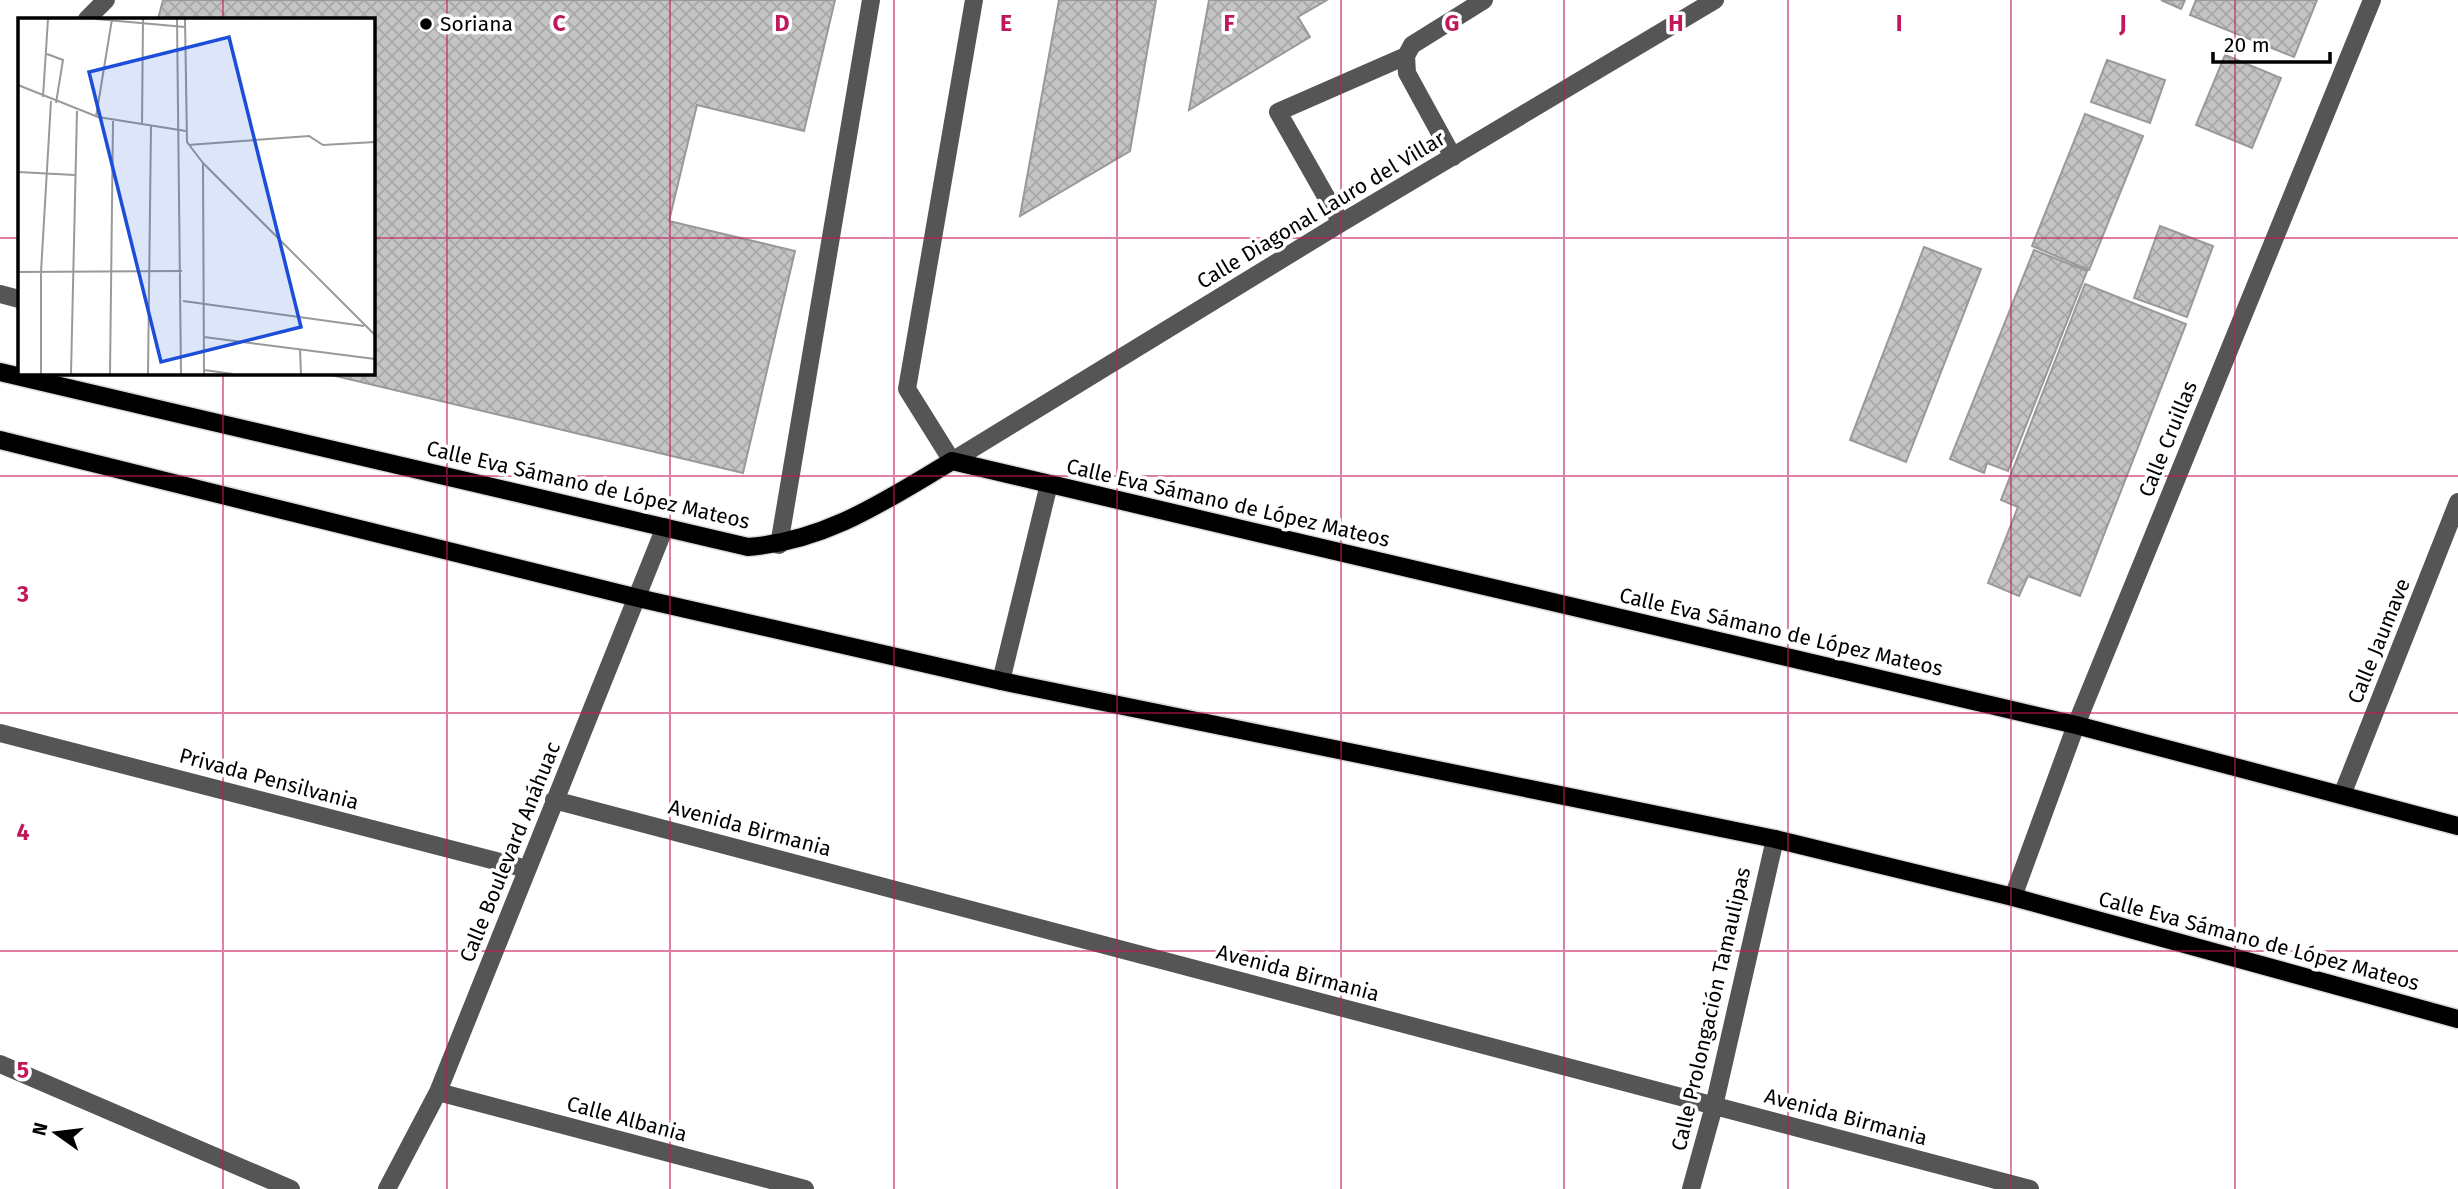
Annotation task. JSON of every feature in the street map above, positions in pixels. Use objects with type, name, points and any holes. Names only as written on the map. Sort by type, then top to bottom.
[{"type":"main road","name":"Calle Eva Sámano de López Mateos","points":[[0,372],[39,377],[748,547],[779,544],[853,519],[952,461],[2076,725],[2458,826]]},
{"type":"main road","name":"Calle Eva Sámano de López Mateos","points":[[0,440],[638,598],[1001,681],[1775,839],[2012,897],[2458,1019]]},
{"type":"street","points":[[88,18],[106,0]]},
{"type":"street","points":[[779,544],[871,0]]},
{"type":"street","points":[[952,461],[907,388],[974,0]]},
{"type":"street","points":[[1453,156],[1408,73],[1406,56],[1412,45],[1484,0]]},
{"type":"street","name":"Calle Diagonal Lauro del Villar","points":[[952,461],[1341,223],[1715,0]]},
{"type":"street","name":"Calle Cruillas","points":[[2012,897],[2076,725],[2372,0]]},
{"type":"street","points":[[1341,223],[1278,112],[1406,56]]},
{"type":"street","points":[[0,294],[18,299]]},
{"type":"street","points":[[1001,681],[1049,484]]},
{"type":"street","name":"Calle Jaumave","points":[[2342,795],[2458,502]]},
{"type":"street","name":"Calle Boulevard Anáhuac","points":[[387,1189],[438,1092],[665,527]]},
{"type":"street","name":"Privada Pensilvania","points":[[0,733],[527,869]]},
{"type":"street","name":"Avenida Birmania","points":[[554,800],[2030,1189]]},
{"type":"street","name":"Calle Prolongación Tamaulipas","points":[[1691,1189],[1714,1106],[1775,839]]},
{"type":"street","points":[[0,1064],[291,1189]]},
{"type":"street","name":"Calle Albania","points":[[438,1092],[805,1189]]},
{"type":"building","points":[[163,0],[835,0],[804,131],[697,105],[669,221],[795,251],[743,473],[327,374],[374,374],[374,18],[158,18]]},
{"type":"building","points":[[1059,0],[1156,0],[1130,151],[1020,216]]},
{"type":"building","points":[[1209,0],[1327,0],[1298,17],[1310,37],[1189,110]]},
{"type":"building","points":[[2161,0],[2185,0],[2181,9]]},
{"type":"building","points":[[2196,0],[2317,0],[2294,57],[2190,15]]},
{"type":"building","points":[[2225,55],[2281,78],[2252,148],[2196,125]]},
{"type":"building","points":[[2107,60],[2165,80],[2150,123],[2091,102]]},
{"type":"building","points":[[2085,114],[2143,136],[2089,270],[2032,246]]},
{"type":"building","points":[[2160,226],[2213,246],[2187,317],[2134,298]]},
{"type":"building","points":[[1924,247],[1981,269],[1906,462],[1850,440]]},
{"type":"building","points":[[2034,250],[2087,271],[2008,471],[1987,463],[1984,473],[1950,459]]},
{"type":"building","points":[[2085,284],[2186,324],[2080,596],[2028,576],[2019,596],[1988,583],[2018,507],[2001,500]]},
{"type":"place","name":"Soriana","points":[[426,24]]}]
